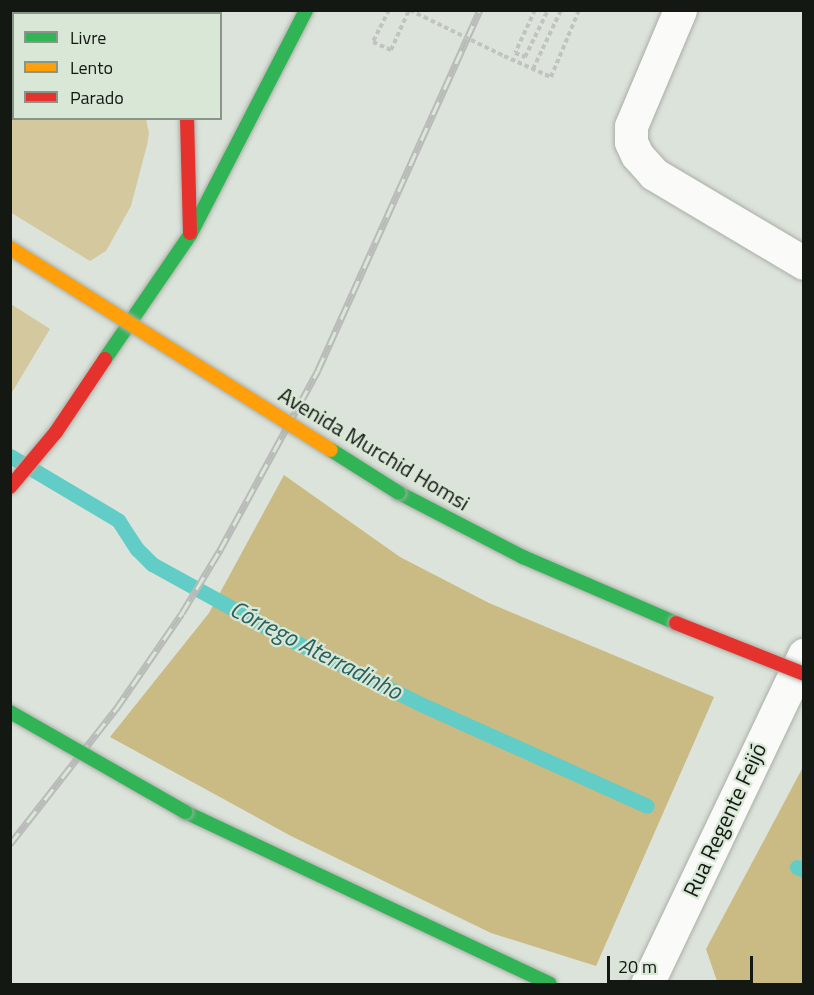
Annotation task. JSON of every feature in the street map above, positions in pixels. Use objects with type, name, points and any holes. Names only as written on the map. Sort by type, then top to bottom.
[{"type":"main road","points":[[13,485],[56,432],[190,235],[306,10]]},
{"type":"main road","points":[[187,120],[190,235]]},
{"type":"main road","name":"Avenida Murchid Homsi","points":[[10,248],[399,493],[523,557],[676,623],[804,674]]},
{"type":"main road","points":[[10,712],[185,812],[520,972],[550,984]]},
{"type":"street","points":[[680,10],[631,126],[631,142],[637,155],[654,174],[804,263]]},
{"type":"street","name":"Rua Regente Feijó","points":[[646,984],[804,655]]},
{"type":"path","points":[[389,10],[374,42],[391,50],[410,10],[551,77],[579,10]]},
{"type":"path","points":[[535,10],[515,53],[525,57],[548,10]]},
{"type":"path","points":[[533,69],[561,10]]},
{"type":"shaded area","points":[[11,11],[80,12],[12,12],[12,120],[146,120],[149,133],[147,145],[131,206],[106,251],[90,261],[10,212]]},
{"type":"shaded area","points":[[11,304],[50,329],[11,394]]},
{"type":"shaded area","points":[[284,475],[400,557],[489,603],[714,697],[596,966],[491,933],[291,836],[110,737],[209,613]]},
{"type":"shaded area","points":[[803,767],[803,984],[718,984],[706,949]]},
{"type":"waterway","name":"Córrego Aterradinho","points":[[10,456],[118,520],[137,549],[152,564],[277,633],[425,706],[647,806]]},
{"type":"waterway","name":"Córrego Aterradinho","points":[[797,867],[804,870]]},
{"type":"railway","points":[[10,844],[116,709],[182,613],[220,550],[318,370],[480,10]]},
{"type":"traffic: fast","points":[[105,359],[190,235],[306,10]]},
{"type":"traffic: fast","points":[[331,450],[399,493]]},
{"type":"traffic: fast","points":[[399,493],[523,557],[676,623]]},
{"type":"traffic: fast","points":[[10,712],[185,812]]},
{"type":"traffic: fast","points":[[185,812],[550,984]]},
{"type":"traffic: jam","points":[[187,120],[190,233]]},
{"type":"traffic: jam","points":[[10,487],[56,432],[105,359]]},
{"type":"traffic: jam","points":[[676,623],[804,674]]},
{"type":"traffic: slow","points":[[10,248],[331,450]]}]
